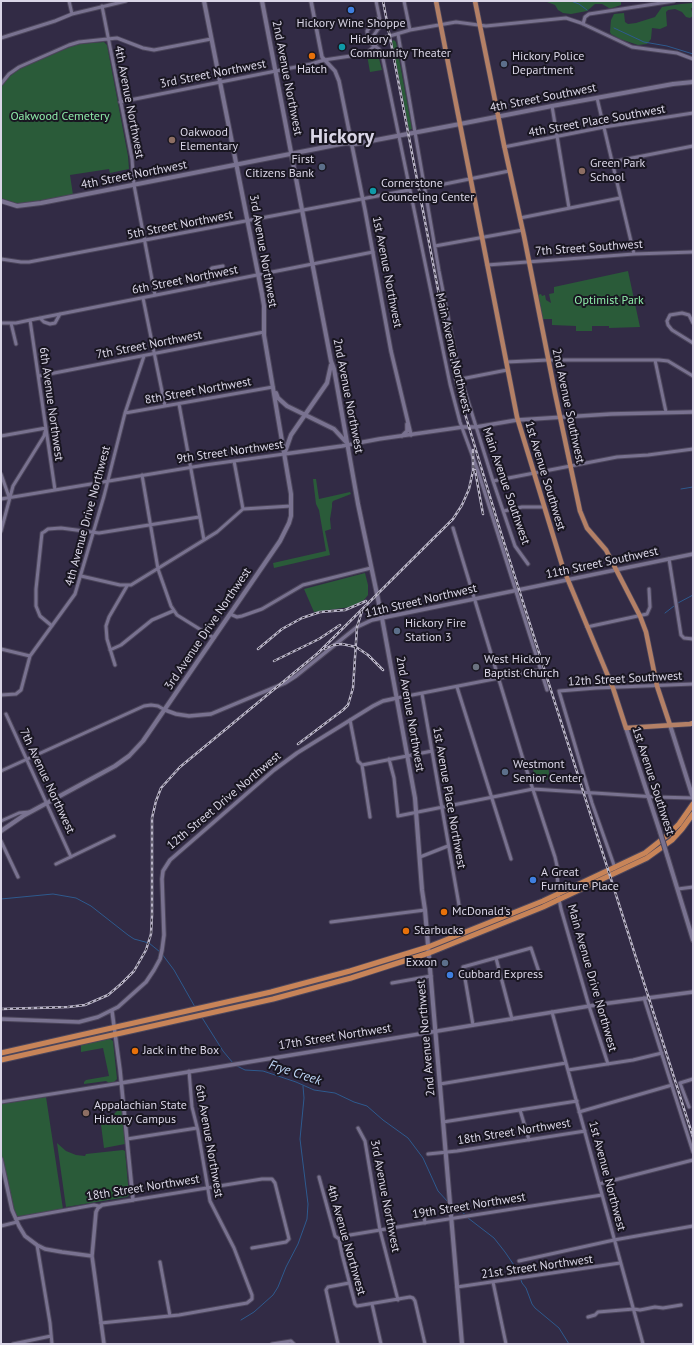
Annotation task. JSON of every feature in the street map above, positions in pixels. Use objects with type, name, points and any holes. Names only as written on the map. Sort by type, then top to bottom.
[{"type":"highway","points":[[559,897],[658,844],[679,824],[693,804]]},
{"type":"highway","points":[[1,1060],[308,990],[351,978],[429,950],[488,924],[559,897],[647,858],[672,840],[693,814]]},
{"type":"highway","points":[[1,1053],[311,982],[429,950]]},
{"type":"main road","name":"3rd Avenue Northwest","points":[[204,1],[264,306],[264,332],[291,494],[291,506]]},
{"type":"main road","name":"2nd Avenue Northwest","points":[[262,1],[408,755],[416,812],[426,910],[462,1344]]},
{"type":"main road","name":"1st Avenue Southwest","points":[[436,1],[517,420],[568,581],[613,688],[692,930],[693,940]]},
{"type":"main road","name":"2nd Avenue Southwest","points":[[475,1],[509,171],[523,230],[548,360],[584,522],[590,533],[606,550],[640,616],[646,632],[657,686],[693,798]]},
{"type":"main road","name":"4th Street Southwest","points":[[398,136],[552,106],[673,84],[693,82]]},
{"type":"main road","name":"4th Street Northwest","points":[[1,201],[15,205],[35,204],[292,154],[398,136]]},
{"type":"main road","points":[[284,454],[289,439],[326,383],[330,372],[331,361]]},
{"type":"main road","points":[[273,387],[282,402],[334,429],[347,444]]},
{"type":"main road","name":"3rd Avenue Drive Northwest","points":[[46,803],[105,772],[129,756],[143,741],[280,540],[289,523],[291,506]]},
{"type":"main road","points":[[626,728],[692,724]]},
{"type":"main road","points":[[1,831],[46,803]]},
{"type":"street","points":[[69,1],[72,14]]},
{"type":"street","points":[[1,38],[72,14],[126,1]]},
{"type":"street","name":"1st Avenue Northwest","points":[[311,1],[322,57],[331,65],[338,77],[392,351],[411,435]]},
{"type":"street","points":[[370,42],[381,25],[376,1]]},
{"type":"street","points":[[404,1],[410,30]]},
{"type":"street","points":[[583,24],[585,17],[588,15],[660,2],[674,1]]},
{"type":"street","name":"4th Avenue Northwest","points":[[102,6],[132,159],[134,185],[155,295]]},
{"type":"street","points":[[370,42],[368,31],[376,19],[379,18]]},
{"type":"street","name":"3rd Street Northwest","points":[[120,102],[324,60],[364,54],[383,38],[410,30],[460,22],[480,26],[561,18],[571,19],[632,47],[677,53],[693,59]]},
{"type":"street","name":"Main Avenue Southwest","points":[[398,34],[435,246],[461,379],[492,481],[504,511],[515,546],[528,564]]},
{"type":"street","points":[[1,84],[15,69],[79,42],[117,38],[136,46],[154,50],[211,39]]},
{"type":"street","name":"Main Avenue Northwest","points":[[370,42],[382,54],[451,391],[478,471],[547,690]]},
{"type":"street","points":[[597,98],[634,254]]},
{"type":"street","points":[[552,106],[569,208]]},
{"type":"street","name":"4th Street Place Southwest","points":[[504,147],[604,127],[693,113]]},
{"type":"street","points":[[612,162],[693,146]]},
{"type":"street","points":[[425,188],[509,171]]},
{"type":"street","name":"5th Street Northwest","points":[[1,259],[29,262],[409,190]]},
{"type":"street","points":[[520,218],[620,198]]},
{"type":"street","points":[[435,246],[523,230]]},
{"type":"street","name":"6th Street Northwest","points":[[1,323],[30,320],[373,252]]},
{"type":"street","name":"7th Street Southwest","points":[[487,265],[634,254],[693,252]]},
{"type":"street","points":[[208,284],[208,272],[212,268],[223,266]]},
{"type":"street","points":[[143,298],[165,406]]},
{"type":"street","points":[[693,323],[689,315],[682,313],[670,315],[667,321],[672,330],[693,343]]},
{"type":"street","points":[[40,318],[44,322],[50,324],[55,323],[60,314]]},
{"type":"street","name":"6th Avenue Northwest","points":[[30,320],[55,490]]},
{"type":"street","points":[[11,323],[16,344]]},
{"type":"street","name":"7th Street Northwest","points":[[39,376],[264,332]]},
{"type":"street","name":"4th Avenue Drive Northwest","points":[[1,695],[16,694],[20,692],[30,656],[76,594],[108,481],[125,413],[144,356]]},
{"type":"street","points":[[506,362],[548,360],[656,360],[668,362],[693,376]]},
{"type":"street","points":[[656,360],[666,412]]},
{"type":"street","points":[[461,379],[507,370]]},
{"type":"street","name":"8th Street Northwest","points":[[125,413],[273,387]]},
{"type":"street","points":[[179,404],[204,540]]},
{"type":"street","name":"9th Street Northwest","points":[[1,499],[234,461],[517,420],[666,412],[693,412]]},
{"type":"street","points":[[401,436],[407,431],[407,417]]},
{"type":"street","points":[[1,436],[46,428],[44,436],[13,486],[1,531]]},
{"type":"street","points":[[492,481],[618,457],[693,449]]},
{"type":"street","points":[[234,461],[243,509]]},
{"type":"street","points":[[1,474],[9,497]]},
{"type":"street","points":[[142,476],[158,569],[173,611],[214,638]]},
{"type":"street","points":[[81,576],[120,585],[131,585],[224,527],[243,509],[291,506]]},
{"type":"street","points":[[504,511],[522,507],[544,506]]},
{"type":"street","points":[[52,626],[40,616],[36,606],[36,589],[42,533],[48,530],[61,528],[93,533],[200,517]]},
{"type":"street","name":"Main Avenue Drive Northwest","points":[[453,528],[556,862],[559,897],[564,922],[608,1064]]},
{"type":"street","name":"11th Street Southwest","points":[[515,591],[693,554]]},
{"type":"street","points":[[669,559],[681,635],[683,638],[693,639]]},
{"type":"street","points":[[230,614],[238,617],[242,616],[262,609],[303,585],[371,568]]},
{"type":"street","points":[[114,665],[106,630],[107,621],[127,586]]},
{"type":"street","points":[[587,627],[647,614],[650,610],[648,589]]},
{"type":"street","name":"11th Street Northwest","points":[[165,710],[185,716],[211,714],[285,683],[296,676],[357,627],[370,620],[515,591]]},
{"type":"street","points":[[110,650],[121,645],[152,620],[173,611]]},
{"type":"street","points":[[1,649],[30,656]]},
{"type":"street","points":[[397,698],[540,670]]},
{"type":"street","name":"12th Street Southwest","points":[[590,792],[559,691],[693,684]]},
{"type":"street","points":[[457,687],[511,859]]},
{"type":"street","name":"1st Avenue Place Northwest","points":[[422,694],[459,905]]},
{"type":"street","name":"12th Street Drive Northwest","points":[[1,1019],[79,1022],[112,1011],[126,1000],[146,982],[154,970],[162,950],[164,935],[162,879],[163,871],[170,860],[285,761],[377,704],[397,698]]},
{"type":"street","points":[[1,771],[144,706],[158,706],[165,710]]},
{"type":"street","name":"7th Avenue Northwest","points":[[6,714],[71,857]]},
{"type":"street","points":[[350,720],[358,761],[362,765],[370,817]]},
{"type":"street","points":[[362,765],[432,751]]},
{"type":"street","points":[[389,759],[394,778],[398,816],[533,789],[693,798]]},
{"type":"street","points":[[590,792],[605,843],[615,868]]},
{"type":"street","points":[[1,821],[18,813],[30,812]]},
{"type":"street","points":[[56,864],[114,836]]},
{"type":"street","points":[[1,841],[18,877]]},
{"type":"street","points":[[420,857],[448,846]]},
{"type":"street","points":[[678,888],[693,887]]},
{"type":"street","points":[[331,922],[426,910]]},
{"type":"street","points":[[473,1025],[463,967],[532,948],[539,972]]},
{"type":"street","points":[[496,958],[512,1019]]},
{"type":"street","points":[[392,983],[431,976]]},
{"type":"street","name":"17th Street Northwest","points":[[1,1102],[589,1006],[693,992]]},
{"type":"street","points":[[644,998],[693,1152]]},
{"type":"street","points":[[112,1011],[133,1200]]},
{"type":"street","name":"1st Avenue Northwest","points":[[552,1012],[643,1344]]},
{"type":"street","points":[[568,1070],[608,1064],[662,1053]]},
{"type":"street","points":[[440,1084],[566,1063]]},
{"type":"street","name":"6th Avenue Northwest","points":[[170,1316],[247,1303],[251,1301],[252,1295],[235,1252],[212,1206],[207,1188],[192,1107],[189,1071]]},
{"type":"street","points":[[689,1107],[680,1083],[693,1079]]},
{"type":"street","name":"18th Street Northwest","points":[[580,1112],[672,1085]]},
{"type":"street","points":[[443,1122],[576,1101]]},
{"type":"street","points":[[520,1110],[529,1140]]},
{"type":"street","points":[[127,1139],[197,1128]]},
{"type":"street","name":"3rd Avenue Northwest","points":[[358,1128],[365,1141],[367,1149],[380,1230],[398,1300]]},
{"type":"street","name":"18th Street Northwest","points":[[428,1154],[585,1131]]},
{"type":"street","points":[[599,1184],[693,1160]]},
{"type":"street","points":[[1,1162],[12,1210],[16,1221],[25,1236],[37,1245],[55,1251],[92,1256]]},
{"type":"street","name":"4th Avenue Northwest","points":[[319,1176],[335,1236],[339,1239],[355,1304],[357,1306],[372,1304],[381,1344]]},
{"type":"street","name":"18th Street Northwest","points":[[1,1226],[16,1221],[94,1205],[100,1206],[104,1204],[269,1178],[274,1181],[289,1239],[286,1242],[252,1248]]},
{"type":"street","name":"19th Street Northwest","points":[[339,1239],[344,1236],[602,1195]]},
{"type":"street","points":[[100,1206],[96,1212],[92,1256],[104,1344]]},
{"type":"street","points":[[423,1209],[425,1223]]},
{"type":"street","points":[[519,1261],[614,1240],[693,1226]]},
{"type":"street","points":[[37,1245],[52,1344]]},
{"type":"street","points":[[101,1323],[170,1316],[160,1262]]},
{"type":"street","name":"21st Street Northwest","points":[[457,1287],[620,1263]]},
{"type":"street","points":[[493,1282],[506,1344]]},
{"type":"street","points":[[338,1344],[326,1290],[328,1286],[349,1283]]},
{"type":"street","points":[[372,1304],[410,1297],[415,1300],[425,1344]]},
{"type":"street","points":[[588,1317],[595,1316],[598,1312],[634,1309],[640,1310],[681,1305]]},
{"type":"street","points":[[13,1344],[52,1336]]},
{"type":"street","points":[[272,1344],[293,1343]]},
{"type":"green space","points":[[540,1],[621,1],[621,5],[609,8],[602,4],[595,4],[587,11],[571,14],[563,13],[558,10],[555,5]]},
{"type":"green space","points":[[693,3],[693,8],[691,8],[693,16],[690,18],[686,17],[682,12],[675,9],[668,10],[666,12],[667,26],[660,29],[652,28],[651,39],[647,44],[638,45],[620,39],[610,32],[611,20],[614,14],[624,13],[625,22],[628,24],[636,23],[655,17],[662,7]]},
{"type":"green space","points":[[394,40],[396,42],[412,129],[409,130],[392,41]]},
{"type":"green space","name":"Oakwood Cemetery","points":[[104,42],[107,45],[128,156],[129,169],[110,173],[109,169],[70,175],[73,195],[28,203],[14,203],[1,198],[1,87],[9,77],[19,69],[79,44]]},
{"type":"green space","points":[[377,51],[382,70],[370,72],[367,55]]},
{"type":"green space","name":"Optimist Park","points":[[628,271],[640,327],[609,328],[609,326],[592,326],[592,331],[576,331],[576,326],[552,325],[552,319],[542,319],[538,295],[545,295],[546,300],[551,303],[549,294],[554,293],[554,287]]},
{"type":"green space","points":[[313,479],[316,479],[319,499],[350,492],[351,494],[333,501],[332,503],[330,519],[331,529],[325,531],[330,555],[274,568],[273,563],[326,551],[319,510],[316,504]]},
{"type":"green space","points":[[365,573],[368,585],[368,595],[364,600],[350,607],[314,612],[304,589]]},
{"type":"green space","points":[[548,766],[550,779],[536,782],[533,769]]},
{"type":"green space","points":[[109,1038],[113,1041],[117,1079],[114,1082],[109,1083],[106,1081],[84,1084],[86,1080],[109,1076],[103,1048],[81,1052],[81,1044]]},
{"type":"green space","points":[[46,1097],[63,1209],[16,1218],[1,1152],[1,1104]]},
{"type":"green space","points":[[119,1109],[122,1111],[125,1144],[104,1148],[100,1117],[114,1114]]},
{"type":"green space","points":[[57,1143],[66,1151],[76,1155],[85,1156],[86,1154],[125,1151],[129,1195],[127,1197],[66,1207]]},
{"type":"waterway","points":[[571,1],[579,4],[587,10]]},
{"type":"waterway","points":[[614,28],[644,42],[667,46],[693,54]]},
{"type":"waterway","points":[[681,489],[693,487]]},
{"type":"waterway","points":[[678,603],[693,595]]},
{"type":"waterway","points":[[665,613],[674,606]]},
{"type":"waterway","name":"Frye Creek","points":[[1,899],[53,894],[76,898],[91,906],[134,939],[149,943],[160,952]]},
{"type":"waterway","name":"Frye Creek","points":[[162,954],[174,970],[195,1007]]},
{"type":"waterway","name":"Frye Creek","points":[[201,1016],[223,1051],[233,1063]]},
{"type":"waterway","name":"Frye Creek","points":[[237,1066],[245,1070],[263,1071],[296,1082],[314,1090],[335,1093],[367,1106],[408,1138],[423,1158],[438,1191],[448,1202]]},
{"type":"waterway","points":[[241,1320],[254,1312],[273,1295],[298,1244],[307,1219],[308,1204],[300,1139],[304,1098],[303,1086]]},
{"type":"waterway","name":"Frye Creek","points":[[452,1205],[466,1215]]},
{"type":"waterway","name":"Frye Creek","points":[[468,1218],[494,1238],[518,1271],[532,1304],[559,1328],[569,1344]]},
{"type":"railway","points":[[383,1],[456,384],[501,533],[693,1137]]},
{"type":"railway","points":[[1,1009],[85,1005],[108,995],[134,971],[146,950],[151,934],[152,818],[161,788],[180,767],[318,653],[453,519],[462,505],[469,489],[473,471],[473,450]]},
{"type":"railway","points":[[475,470],[483,514]]},
{"type":"railway","points":[[258,649],[282,629],[302,618],[320,612],[345,610],[366,601]]},
{"type":"railway","points":[[298,744],[348,705],[353,688],[357,627],[362,611]]},
{"type":"railway","points":[[274,661],[319,639],[340,625]]},
{"type":"railway","points":[[325,649],[333,645],[342,644],[356,647],[368,655],[383,670]]},
{"type":"place","name":"Hickory Wine Shoppe","points":[[351,10]]},
{"type":"place","name":"Hickory Community Theater","points":[[342,47]]},
{"type":"place","name":"Hatch","points":[[312,56]]},
{"type":"place","name":"Hickory Police Department","points":[[504,64]]},
{"type":"place","name":"Oakwood Elementary","points":[[172,140]]},
{"type":"place","name":"First Citizens Bank","points":[[322,167]]},
{"type":"place","name":"Green Park School","points":[[582,171]]},
{"type":"place","name":"Cornerstone Counceling Center","points":[[373,191]]},
{"type":"place","name":"Hickory Fire Station 3","points":[[397,631]]},
{"type":"place","name":"West Hickory Baptist Church","points":[[476,667]]},
{"type":"place","name":"Westmont Senior Center","points":[[505,772]]},
{"type":"place","name":"A Great Furniture Place","points":[[533,880]]},
{"type":"place","name":"McDonald's","points":[[444,912]]},
{"type":"place","name":"Starbucks","points":[[406,931]]},
{"type":"place","name":"Exxon","points":[[445,963]]},
{"type":"place","name":"Cubbard Express","points":[[450,975]]},
{"type":"place","name":"Jack in the Box","points":[[135,1051]]},
{"type":"place","name":"Appalachian State Hickory Campus","points":[[86,1113]]},
{"type":"district","name":"Hickory","points":[[342,137]]}]
